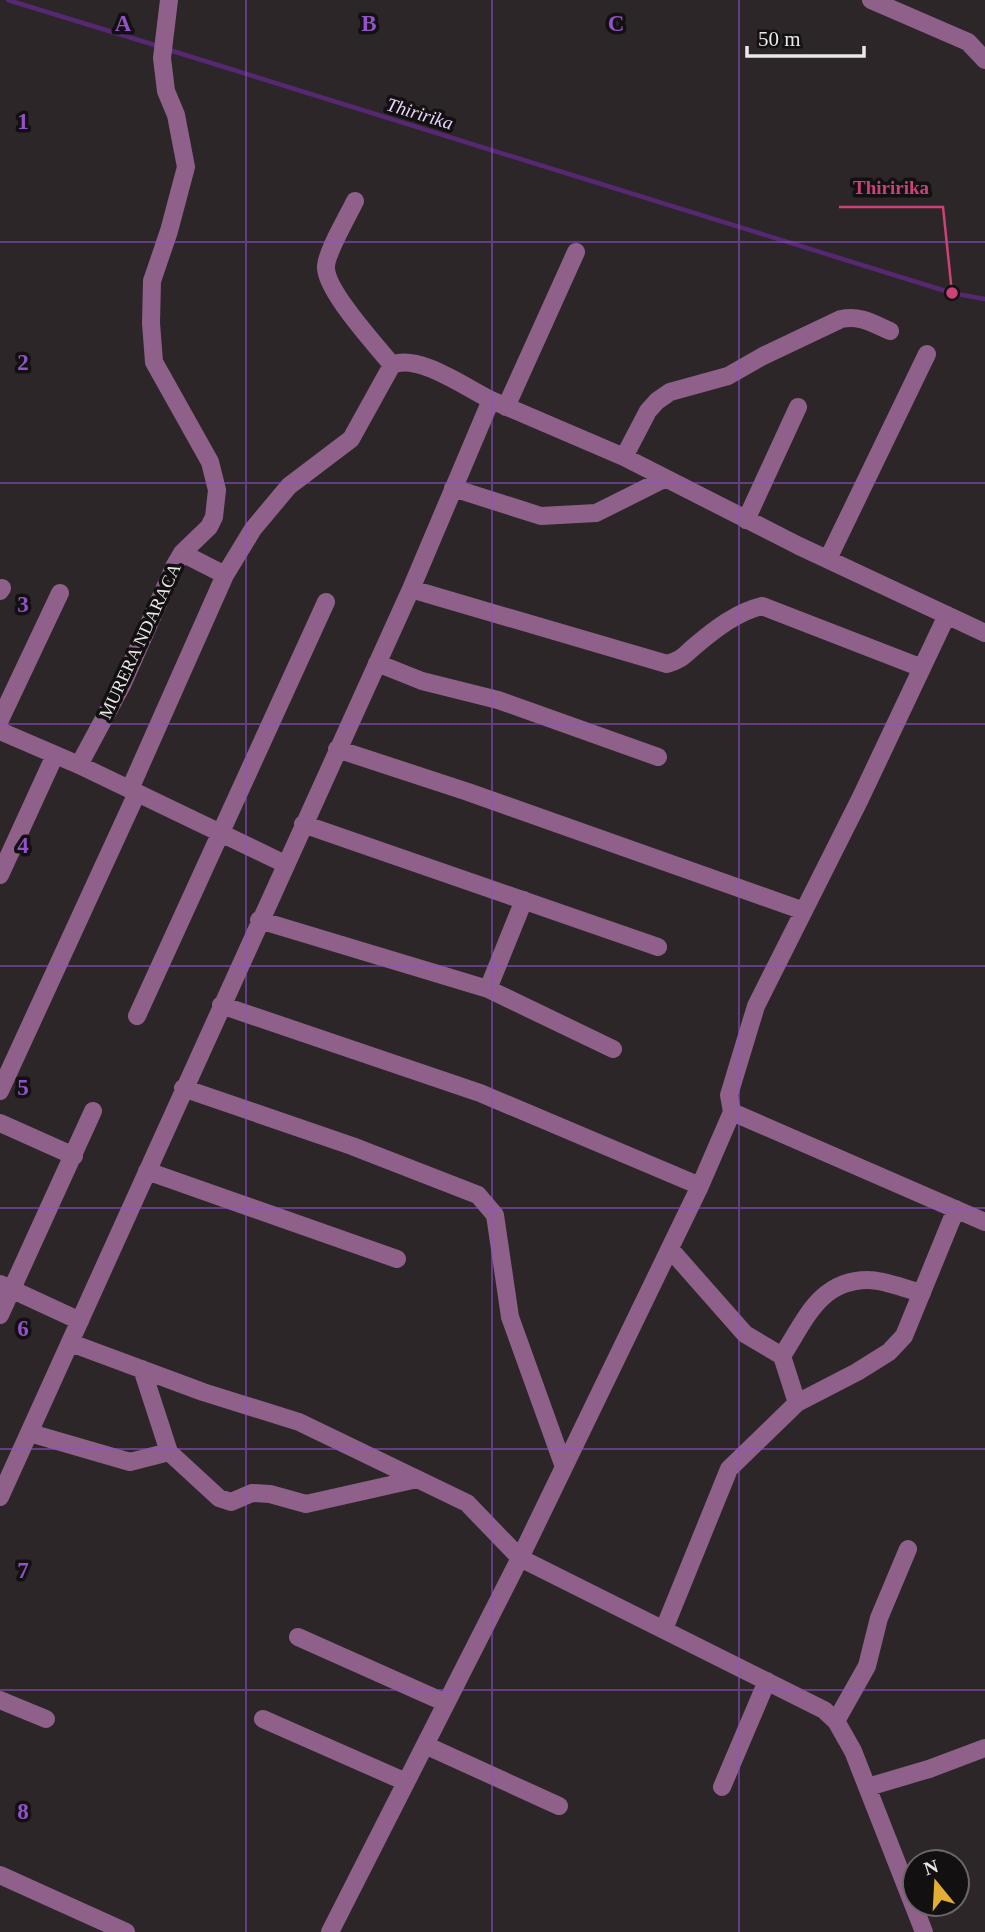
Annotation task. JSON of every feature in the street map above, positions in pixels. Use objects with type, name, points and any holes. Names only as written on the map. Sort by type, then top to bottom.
[{"type":"street","name":"MURERA NDARACA","points":[[79,765],[122,685],[175,565],[209,527],[214,517],[217,489],[210,462],[154,362],[152,281],[186,167],[176,115],[166,91],[162,58],[169,0]]},
{"type":"street","points":[[871,0],[968,43],[985,60]]},
{"type":"street","points":[[355,201],[326,264],[327,278],[392,365]]},
{"type":"street","points":[[0,1497],[411,589],[453,488],[576,252]]},
{"type":"street","points":[[624,457],[648,411],[670,392],[727,376],[841,319],[854,316],[890,331]]},
{"type":"street","points":[[828,559],[928,354]]},
{"type":"street","points":[[0,1091],[225,575],[253,529],[289,486],[351,439],[392,365],[400,361],[418,363],[499,404],[624,457],[746,520],[985,633]]},
{"type":"street","points":[[746,520],[798,407]]},
{"type":"street","points":[[453,488],[541,516],[596,513],[664,479]]},
{"type":"street","points":[[183,553],[225,575]]},
{"type":"street","points":[[411,589],[667,664],[682,659],[693,647],[744,611],[762,606],[922,668]]},
{"type":"street","points":[[0,720],[60,593]]},
{"type":"street","points":[[137,1016],[326,603]]},
{"type":"street","points":[[330,1932],[520,1558],[700,1186],[732,1112],[729,1095],[756,1006],[860,799],[947,615]]},
{"type":"street","points":[[377,663],[422,681],[498,700],[658,757]]},
{"type":"street","points":[[0,731],[79,765],[285,864]]},
{"type":"street","points":[[337,749],[468,792],[804,911]]},
{"type":"street","points":[[0,875],[55,755]]},
{"type":"street","points":[[303,824],[658,947]]},
{"type":"street","points":[[488,989],[524,900]]},
{"type":"street","points":[[259,920],[488,989],[613,1049]]},
{"type":"street","points":[[221,1005],[480,1093],[700,1186]]},
{"type":"street","points":[[183,1088],[352,1146],[478,1195],[495,1215],[510,1317],[564,1467]]},
{"type":"street","points":[[0,1315],[6,1287],[74,1156],[93,1111]]},
{"type":"street","points":[[732,1112],[985,1223]]},
{"type":"street","points":[[0,1123],[74,1156]]},
{"type":"street","points":[[147,1171],[397,1259]]},
{"type":"street","points":[[664,1629],[729,1469],[797,1403],[889,1352],[904,1335],[956,1209]]},
{"type":"street","points":[[670,1249],[745,1334],[782,1356],[797,1403]]},
{"type":"street","points":[[782,1356],[820,1297],[839,1284],[869,1280],[922,1293]]},
{"type":"street","points":[[6,1287],[80,1321]]},
{"type":"street","points":[[71,1343],[203,1392],[299,1422],[467,1503],[520,1558],[824,1710],[836,1721],[868,1787],[924,1932]]},
{"type":"street","points":[[142,1369],[169,1452],[219,1498],[231,1502],[252,1493],[270,1494],[306,1504],[417,1479]]},
{"type":"street","points":[[30,1433],[130,1462],[169,1452]]},
{"type":"street","points":[[836,1721],[867,1666],[879,1618],[908,1549]]},
{"type":"street","points":[[298,1637],[446,1703]]},
{"type":"street","points":[[722,1787],[767,1681]]},
{"type":"street","points":[[0,1700],[46,1719]]},
{"type":"street","points":[[263,1719],[406,1782]]},
{"type":"street","points":[[425,1745],[559,1807]]},
{"type":"street","points":[[868,1787],[929,1769],[985,1748]]},
{"type":"street","points":[[0,1875],[126,1932]]},
{"type":"waterway","name":"Thiririka","points":[[8,0],[158,46]]},
{"type":"waterway","name":"Thiririka","points":[[166,49],[952,293],[985,299]]},
{"type":"place","name":"Thiririka","points":[[952,293]]}]
